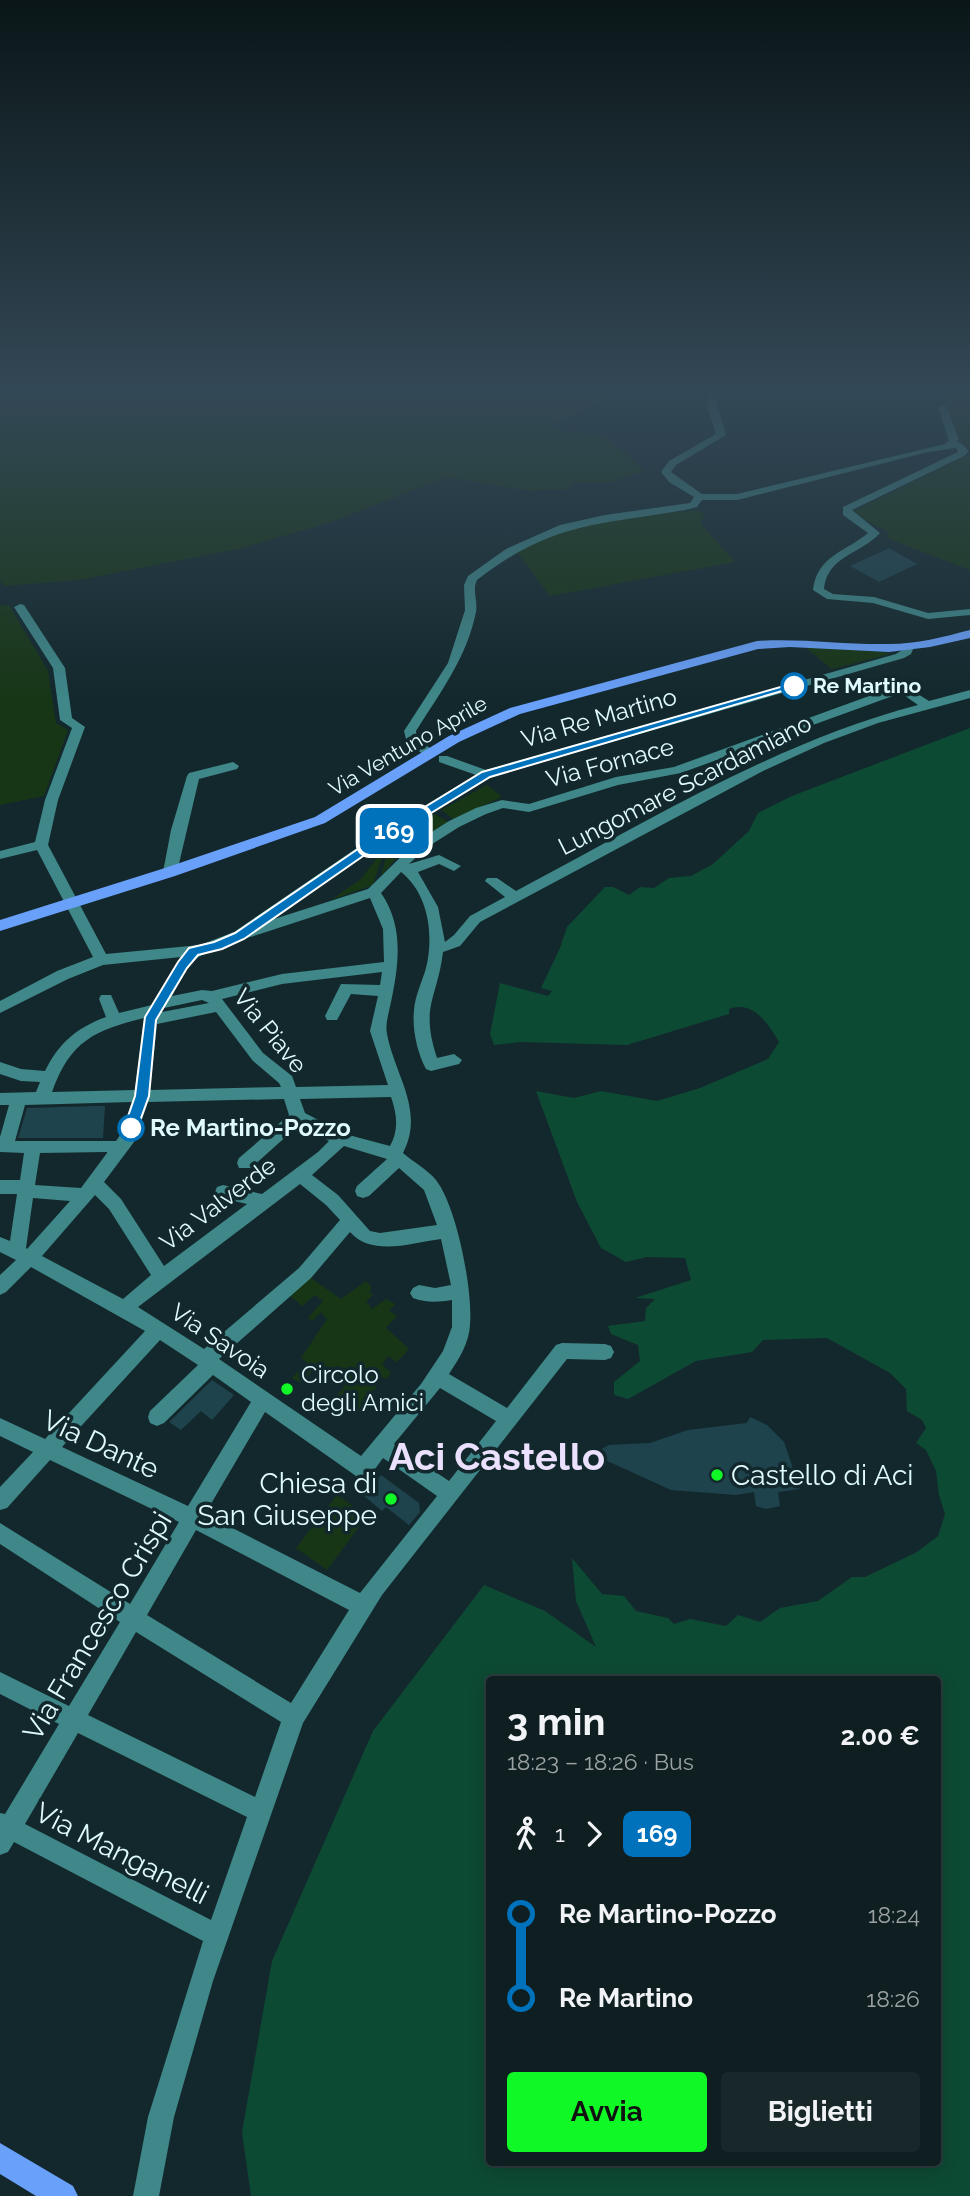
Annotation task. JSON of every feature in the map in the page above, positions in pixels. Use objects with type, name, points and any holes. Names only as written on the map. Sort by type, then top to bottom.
[{"type":"main road","name":"Via Ventuno Aprile","points":[[0,926],[170,872],[320,820],[437,756],[484,723],[516,711],[741,648],[797,642],[908,647],[970,634]]},
{"type":"main road","points":[[0,2157],[63,2196]]},
{"type":"street","points":[[486,774],[437,756],[411,740],[410,731],[454,663],[471,610],[469,584],[472,578],[527,539],[549,531],[589,521],[683,508],[693,505],[699,497],[743,495]]},
{"type":"street","points":[[874,495],[847,509],[847,513],[875,533],[833,557],[820,577],[818,590],[823,595],[874,600],[928,616],[970,612]]},
{"type":"street","points":[[20,607],[59,668],[66,720],[79,727],[43,825],[41,845],[102,960]]},
{"type":"street","name":"Via Re Martino","points":[[0,1008],[52,980],[102,960],[134,954],[194,951],[217,946],[239,936],[375,842],[486,774],[900,656],[907,652],[908,647]]},
{"type":"street","name":"Via Fornace","points":[[239,936],[373,892],[406,867],[421,845],[481,811],[502,804],[529,808],[616,781],[677,770],[902,688],[926,705]]},
{"type":"street","name":"Lungomare Scardamiano","points":[[438,947],[448,948],[456,943],[475,919],[587,853],[759,768],[820,740],[926,705],[970,694]]},
{"type":"street","points":[[800,725],[820,740]]},
{"type":"street","points":[[170,872],[193,776],[233,766]]},
{"type":"street","points":[[0,855],[41,845]]},
{"type":"street","points":[[454,866],[439,859],[406,867],[433,906],[438,947],[421,1010],[421,1031],[431,1065],[454,1060]]},
{"type":"street","points":[[492,881],[514,897]]},
{"type":"street","points":[[363,1191],[396,1156],[402,1139],[405,1115],[378,1031],[391,966],[390,929],[380,902],[373,892]]},
{"type":"street","points":[[0,1287],[24,1254],[90,1189],[128,1137],[142,1096],[155,1011],[194,951]]},
{"type":"street","points":[[42,1098],[57,1058],[71,1040],[115,1020],[217,1001],[282,979],[391,966]]},
{"type":"street","points":[[332,1016],[346,988],[384,992]]},
{"type":"street","points":[[106,999],[115,1020]]},
{"type":"street","name":"Via Piave","points":[[217,1001],[258,1057],[286,1080],[298,1118]]},
{"type":"street","points":[[0,1068],[21,1075],[48,1077]]},
{"type":"street","points":[[0,1099],[397,1091]]},
{"type":"street","points":[[19,1099],[6,1122],[5,1147],[120,1148]]},
{"type":"street","points":[[245,1163],[298,1118],[341,1139],[396,1156],[432,1188],[456,1258],[461,1332],[436,1376],[376,1451],[451,1494]]},
{"type":"street","name":"Via Valverde","points":[[124,1308],[324,1157],[341,1139]]},
{"type":"street","points":[[24,1254],[33,1147]]},
{"type":"street","points":[[300,1174],[332,1200],[365,1237],[380,1240],[446,1231]]},
{"type":"street","points":[[0,1187],[90,1189],[115,1204],[162,1277]]},
{"type":"street","points":[[223,1192],[263,1201]]},
{"type":"street","points":[[157,1417],[209,1362],[304,1273],[349,1221]]},
{"type":"street","name":"Via Savoia","points":[[0,1244],[24,1254],[159,1329],[363,1469],[376,1451]]},
{"type":"street","points":[[0,1501],[159,1329]]},
{"type":"street","points":[[146,2196],[161,2117],[201,1981],[259,1811],[295,1717],[375,1588],[562,1351],[605,1352]]},
{"type":"street","points":[[436,1376],[509,1419]]},
{"type":"street","name":"Via Francesco Crispi","points":[[3,1832],[75,1720],[262,1400]]},
{"type":"street","name":"Via Dante","points":[[0,1427],[194,1519],[365,1607]]},
{"type":"street","points":[[0,1532],[134,1619],[295,1717]]},
{"type":"street","points":[[0,1683],[259,1811]]},
{"type":"street","name":"Via Manganelli","points":[[3,1832],[218,1936]]},
{"type":"shaded area","points":[[0,495],[399,495],[331,522],[242,548],[80,580],[4,586],[0,581]]},
{"type":"shaded area","points":[[886,495],[970,495],[970,570],[889,539],[887,531],[859,517],[854,511]]},
{"type":"shaded area","points":[[699,510],[705,516],[700,523],[735,562],[550,596],[516,551],[537,541],[582,527],[629,518]]},
{"type":"shaded area","points":[[9,605],[48,671],[56,723],[68,730],[44,796],[0,805],[0,606]]},
{"type":"shaded area","points":[[805,647],[884,652],[890,654],[832,669]]},
{"type":"shaded area","points":[[970,728],[970,2196],[251,2196],[242,2132],[272,1961],[373,1731],[484,1585],[545,1611],[596,1647],[576,1601],[572,1558],[602,1594],[624,1596],[636,1611],[668,1618],[674,1624],[690,1619],[726,1626],[738,1615],[760,1622],[780,1608],[818,1601],[852,1577],[865,1577],[917,1552],[938,1536],[945,1514],[936,1471],[926,1450],[916,1443],[926,1428],[922,1420],[907,1411],[906,1389],[890,1373],[827,1338],[763,1340],[752,1352],[696,1361],[628,1399],[614,1395],[614,1382],[640,1361],[638,1345],[611,1334],[608,1326],[645,1321],[646,1308],[655,1299],[635,1298],[691,1280],[685,1258],[647,1257],[626,1262],[601,1248],[577,1202],[536,1091],[574,1098],[601,1091],[657,1101],[700,1088],[768,1059],[779,1042],[765,1021],[753,1011],[738,1007],[729,1009],[729,1014],[627,1045],[520,1042],[494,1045],[490,1034],[500,983],[548,996],[552,991],[541,988],[567,927],[605,887],[613,887],[629,895],[640,887],[654,888],[669,878],[691,876],[713,864],[749,831],[758,813],[792,796]]},
{"type":"shaded area","points":[[487,785],[502,797],[453,819],[441,810]]},
{"type":"shaded area","points":[[435,814],[448,822],[402,851],[381,876],[390,843]]},
{"type":"shaded area","points":[[386,846],[373,885],[331,900],[361,879]]},
{"type":"shaded area","points":[[308,1276],[341,1299],[366,1281],[372,1288],[369,1291],[373,1295],[366,1301],[372,1309],[386,1299],[395,1304],[389,1311],[397,1316],[386,1328],[409,1349],[397,1362],[388,1356],[382,1365],[391,1373],[386,1379],[376,1374],[368,1381],[377,1387],[372,1392],[375,1394],[368,1402],[363,1400],[360,1403],[363,1406],[354,1415],[349,1412],[356,1404],[349,1399],[342,1407],[332,1401],[345,1386],[341,1382],[346,1376],[341,1373],[335,1380],[315,1367],[301,1383],[292,1378],[307,1362],[301,1358],[327,1319],[321,1312],[312,1321],[308,1318],[323,1301],[315,1295],[302,1306],[287,1293]]},
{"type":"shaded area","points":[[337,1495],[367,1516],[327,1570],[296,1548]]},
{"type":"building","points":[[889,548],[917,564],[879,582],[850,566]]},
{"type":"building","points":[[105,1106],[103,1138],[18,1138],[27,1108]]},
{"type":"building","points":[[212,1380],[234,1395],[212,1420],[201,1411],[181,1430],[169,1422]]},
{"type":"building","name":"Castello di Aci","points":[[750,1417],[767,1425],[784,1442],[800,1489],[778,1492],[780,1506],[766,1509],[756,1506],[754,1492],[736,1495],[671,1490],[592,1454],[609,1445],[650,1443],[688,1430],[747,1423]]},
{"type":"building","name":"Chiesa di San Giuseppe","points":[[381,1475],[419,1503],[420,1512],[409,1525],[386,1507],[382,1511],[363,1495]]},
{"type":"bus line","name":"169","points":[[131,1128],[142,1096],[150,1020],[194,951],[217,946],[239,936],[375,842],[486,774],[794,686]]},
{"type":"place","name":"Re Martino","points":[[794,686]]},
{"type":"place","name":"Re Martino-Pozzo","points":[[131,1128]]},
{"type":"place","name":"Circolo degli Amici","points":[[287,1389]]},
{"type":"place","name":"Castello di Aci","points":[[717,1475]]},
{"type":"place","name":"Chiesa di San Giuseppe","points":[[391,1499]]},
{"type":"district","name":"Aci Castello","points":[[497,1457]]}]
